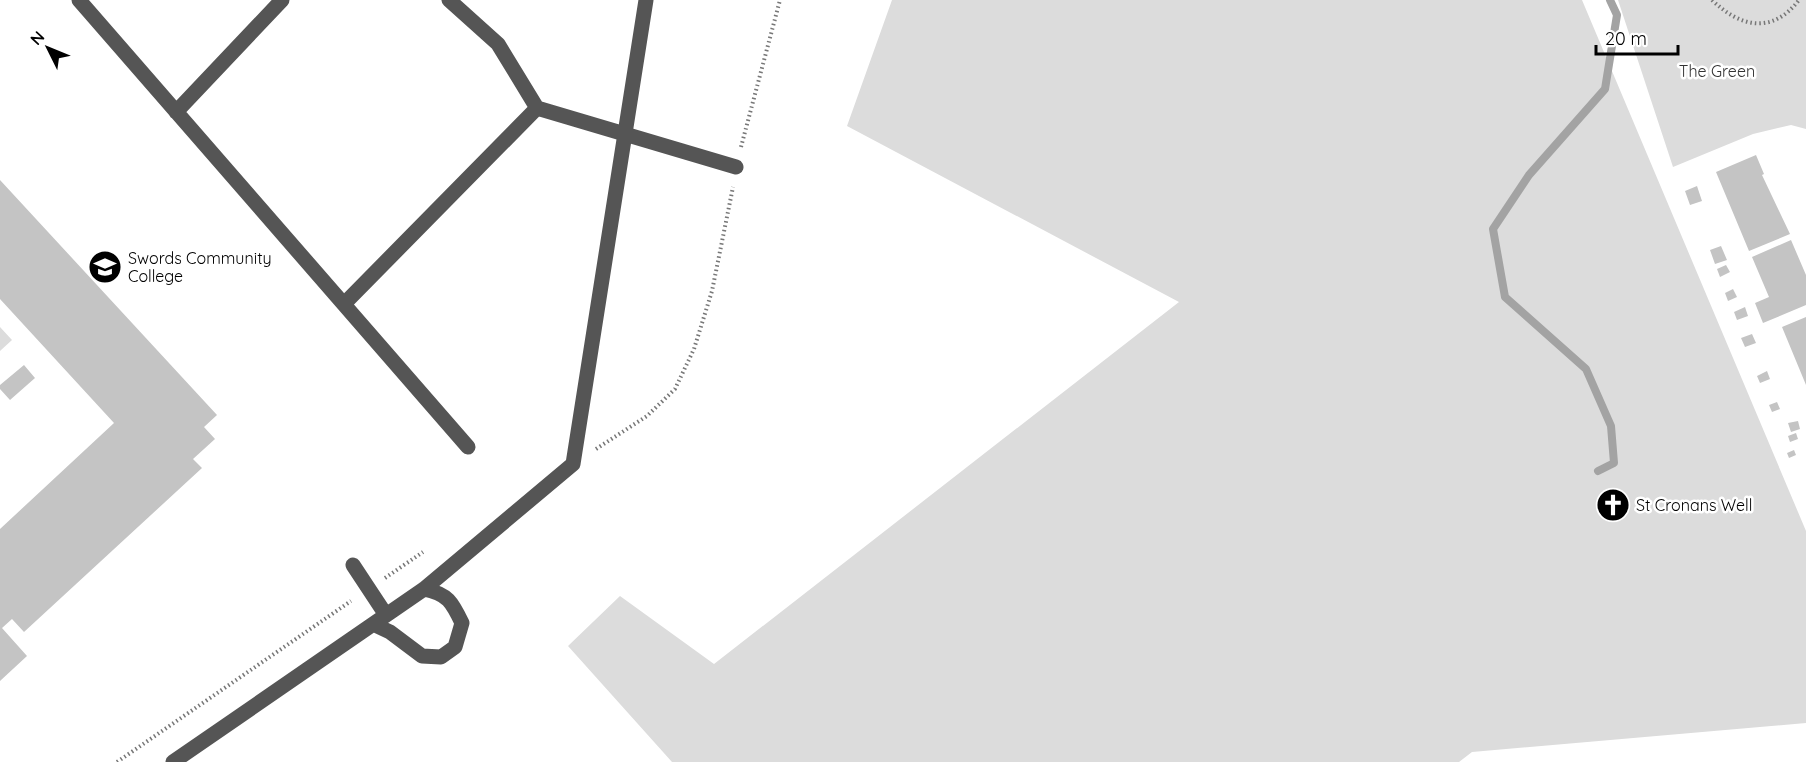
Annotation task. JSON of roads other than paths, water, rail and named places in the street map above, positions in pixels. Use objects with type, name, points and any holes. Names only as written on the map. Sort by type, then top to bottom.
[{"type":"street","points":[[79,0],[468,447]]},
{"type":"street","points":[[176,112],[282,0]]},
{"type":"street","points":[[449,0],[498,44],[537,108],[736,167]]},
{"type":"street","points":[[173,762],[424,589],[573,464],[646,0]]},
{"type":"street","points":[[344,304],[537,108]]},
{"type":"street","points":[[353,564],[386,615]]},
{"type":"street","points":[[373,624],[390,632],[422,656],[441,657],[455,647],[462,623],[454,606],[440,592],[424,589]]},
{"type":"waterway","points":[[1598,471],[1614,463],[1611,426],[1586,369],[1505,297],[1493,229],[1529,175],[1605,89],[1617,15],[1610,0]]},
{"type":"place","name":"Swords Community College","points":[[105,267]]},
{"type":"place","name":"St Cronans Well","points":[[1613,505]]},
{"type":"park label","name":"The Green","points":[[1717,71]]}]
